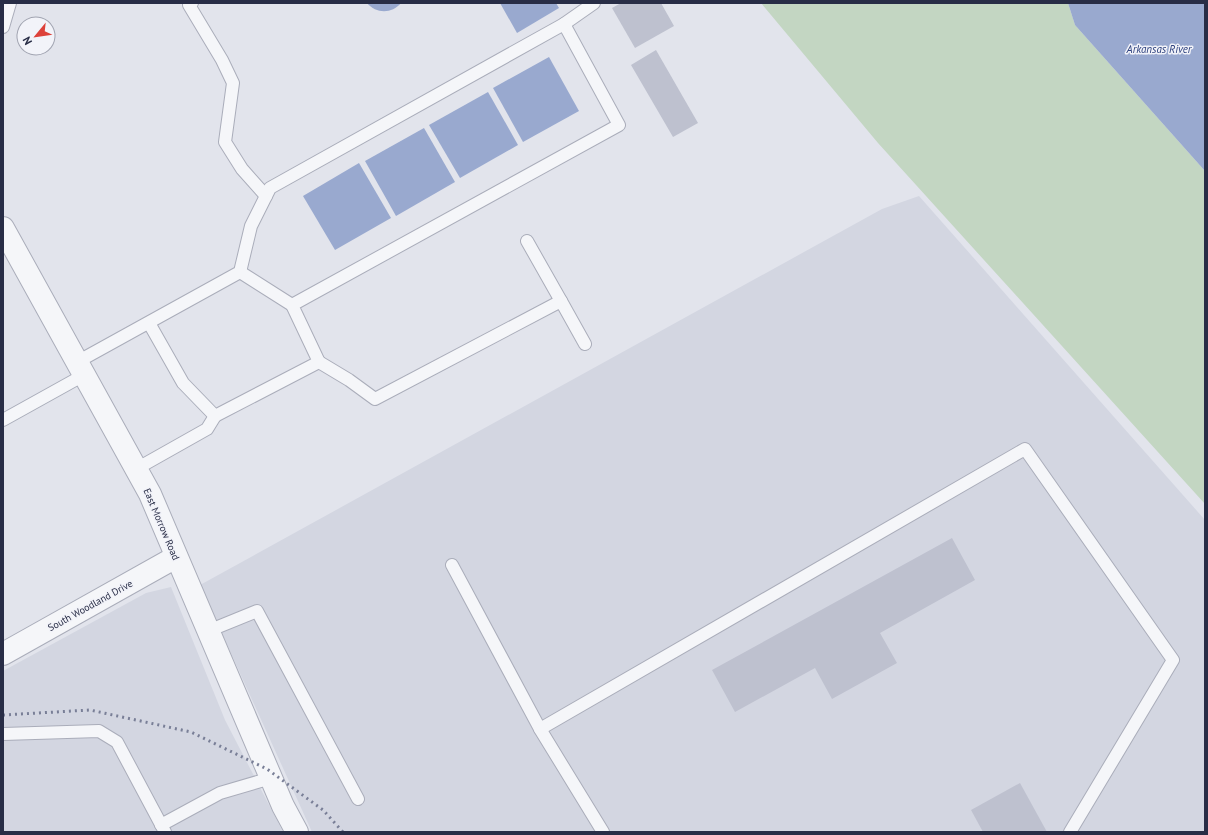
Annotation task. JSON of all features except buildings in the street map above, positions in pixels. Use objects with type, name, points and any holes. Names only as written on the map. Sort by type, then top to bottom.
[{"type":"street","name":"East Morrow Road","points":[[3,228],[150,494],[283,806],[297,832]]},
{"type":"street","name":"South Woodland Drive","points":[[3,654],[176,557]]},
{"type":"lane","points":[[3,27],[10,3]]},
{"type":"lane","points":[[192,3],[189,5],[222,60],[233,83],[225,142],[242,169],[266,196]]},
{"type":"lane","points":[[3,420],[149,323],[240,272],[251,226],[270,188],[564,24],[594,3]]},
{"type":"lane","points":[[292,305],[619,125],[564,24]]},
{"type":"lane","points":[[527,241],[585,344]]},
{"type":"lane","points":[[240,272],[292,305],[319,362],[349,380],[375,399],[561,301]]},
{"type":"lane","points":[[149,323],[183,383],[215,416]]},
{"type":"lane","points":[[136,469],[207,429],[215,416],[319,362]]},
{"type":"lane","points":[[540,729],[1025,449],[1173,660],[1070,832]]},
{"type":"lane","points":[[452,565],[540,729],[603,832]]},
{"type":"lane","points":[[208,631],[258,611],[358,799]]},
{"type":"lane","points":[[3,734],[99,731],[117,742],[163,828],[220,793],[271,778]]},
{"type":"shaded area","points":[[919,196],[1205,520],[1205,832],[312,832],[200,585],[882,209]]},
{"type":"shaded area","points":[[171,587],[225,720],[283,832],[3,832],[3,671],[146,593]]},
{"type":"green space","points":[[761,3],[1068,3],[1075,25],[1205,171],[1205,504],[878,143]]},
{"type":"water","points":[[367,3],[401,3],[389,11],[379,11]]},
{"type":"water","points":[[500,3],[556,3],[559,8],[517,33]]},
{"type":"water","name":"Arkansas River","points":[[1068,3],[1205,3],[1205,171],[1075,25]]},
{"type":"water","points":[[549,57],[579,111],[523,142],[493,88]]},
{"type":"water","points":[[488,92],[518,145],[460,178],[429,125]]},
{"type":"water","points":[[424,128],[455,182],[396,216],[365,161]]},
{"type":"water","points":[[359,163],[391,218],[335,250],[303,196]]},
{"type":"railway","points":[[3,715],[90,710],[191,732],[267,769],[323,810],[343,832]]}]
